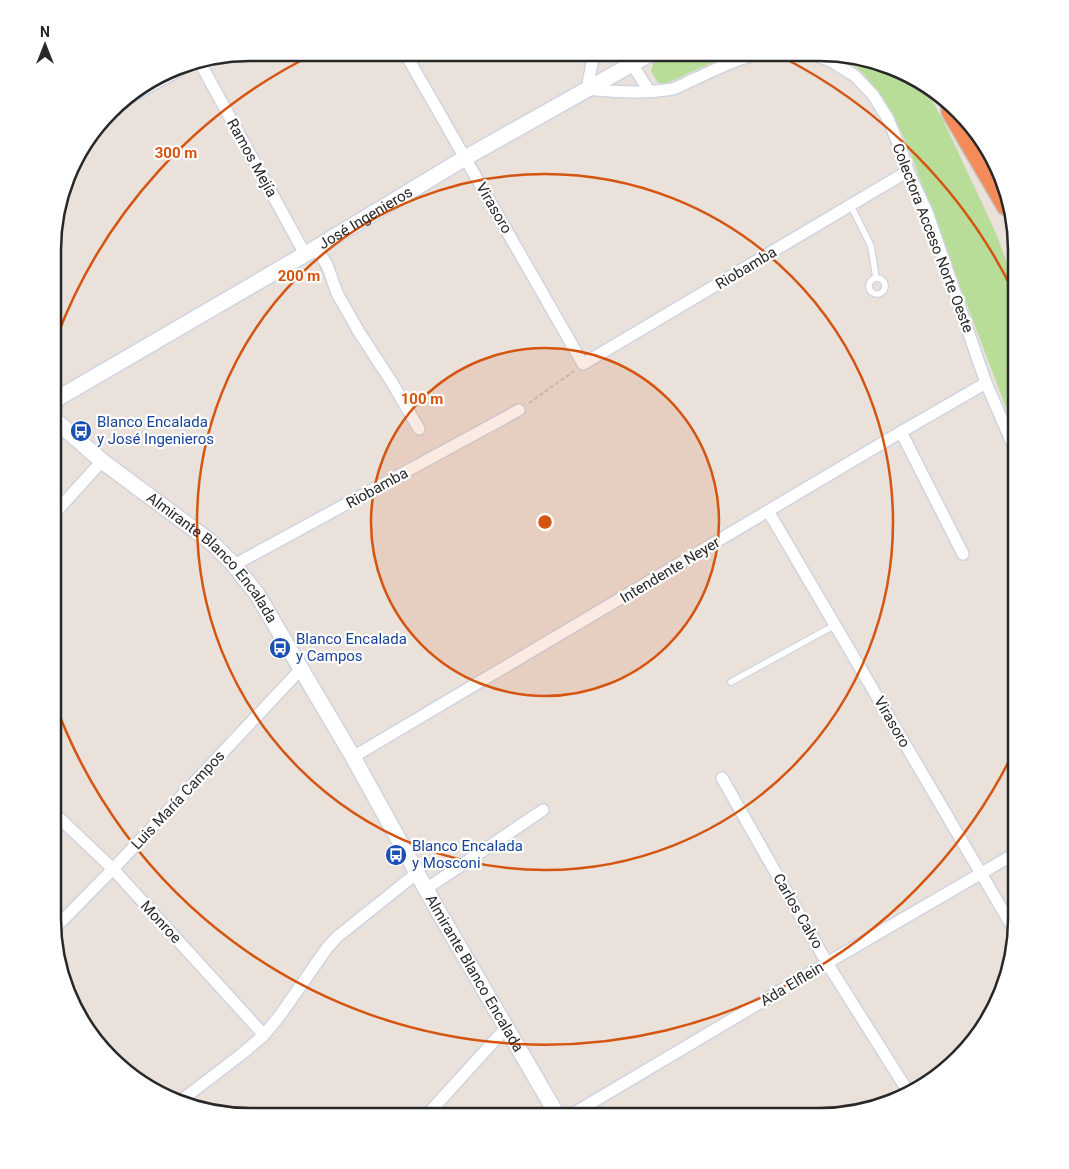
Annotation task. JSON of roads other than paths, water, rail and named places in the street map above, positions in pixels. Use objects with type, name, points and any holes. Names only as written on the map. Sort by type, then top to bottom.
[{"type":"highway","points":[[960,125],[998,191]]},
{"type":"street","name":"Virasoro","points":[[409,61],[583,364]]},
{"type":"street","points":[[592,61],[587,88],[613,92],[674,88],[735,61]]},
{"type":"street","name":"José Ingenieros","points":[[61,397],[309,252],[464,158],[587,88],[625,61]]},
{"type":"street","points":[[629,61],[649,91]]},
{"type":"street","name":"Colectora Acceso Norte Oeste","points":[[833,62],[855,76],[873,96],[888,119],[908,171],[927,212],[986,383],[1008,434]]},
{"type":"street","name":"Ramos Mejía","points":[[203,68],[309,252],[322,257],[337,294],[419,429]]},
{"type":"street","name":"Riobamba","points":[[583,364],[908,171]]},
{"type":"street","name":"Intendente Neyer","points":[[353,758],[986,383]]},
{"type":"street","name":"Riobamba","points":[[234,565],[519,410]]},
{"type":"street","name":"Almirante Blanco Encalada","points":[[61,425],[102,461],[212,542],[234,565],[257,594],[553,1108]]},
{"type":"street","points":[[901,432],[963,554]]},
{"type":"street","points":[[61,506],[102,461]]},
{"type":"street","name":"Virasoro","points":[[768,511],[1008,919]]},
{"type":"street","name":"Luis María Campos","points":[[61,922],[301,669]]},
{"type":"street","name":"Carlos Calvo","points":[[722,778],[827,963],[905,1086]]},
{"type":"street","points":[[426,889],[543,810]]},
{"type":"street","name":"Monroe","points":[[61,819],[113,869],[264,1034]]},
{"type":"street","name":"Ada Elflein","points":[[582,1108],[1008,858]]},
{"type":"street","points":[[190,1098],[264,1034],[281,1014],[327,948],[337,937],[417,873]]},
{"type":"street","points":[[433,1108],[506,1028]]},
{"type":"lane","points":[[851,206],[871,246],[876,278]]},
{"type":"lane","points":[[731,682],[835,625]]},
{"type":"place","name":"Blanco Encalada y José Ingenieros","points":[[81,431]]},
{"type":"place","name":"Blanco Encalada y Campos","points":[[280,648]]},
{"type":"place","name":"Blanco Encalada y Mosconi","points":[[396,855]]}]
